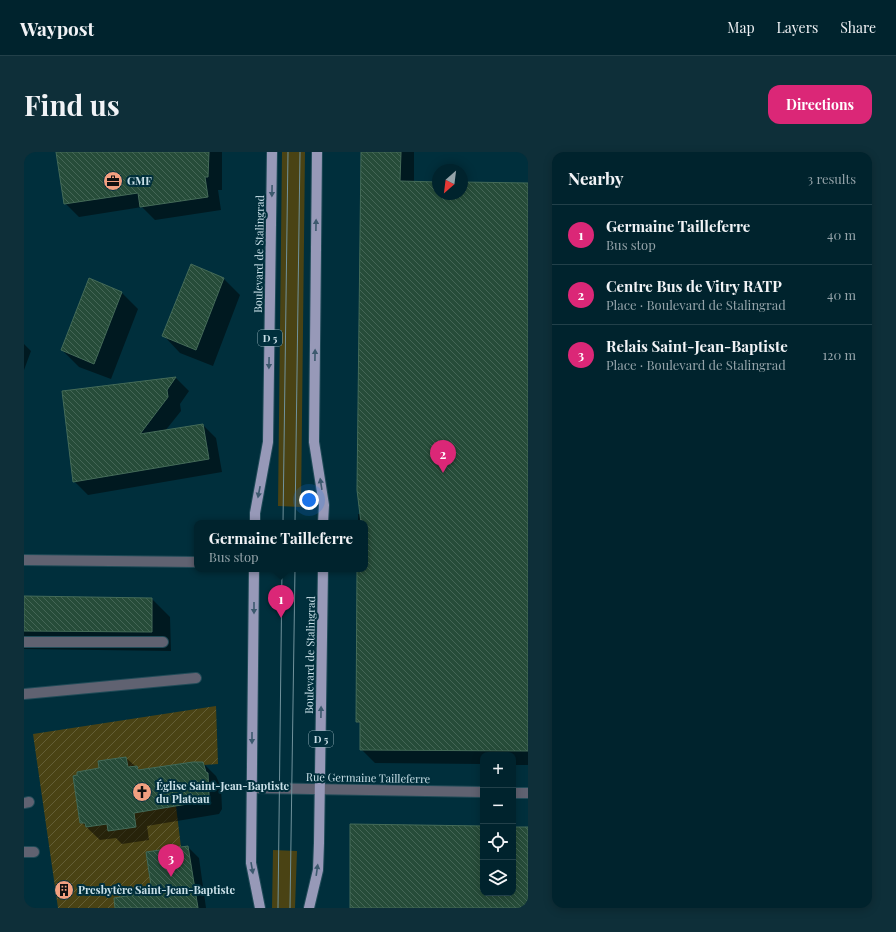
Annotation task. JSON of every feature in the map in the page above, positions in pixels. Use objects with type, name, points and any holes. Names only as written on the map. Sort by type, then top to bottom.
[{"type":"main road","name":"Boulevard de Stalingrad","points":[[254,520],[268,442],[272,152]]},
{"type":"main road","points":[[317,152],[314,442],[324,505],[323,520]]},
{"type":"main road","points":[[254,572],[251,863],[260,908]]},
{"type":"main road","name":"Boulevard de Stalingrad","points":[[309,908],[318,870],[321,789],[323,572]]},
{"type":"street","points":[[24,560],[194,562]]},
{"type":"street","points":[[24,642],[164,642]]},
{"type":"street","points":[[24,694],[196,678]]},
{"type":"street","name":"Rue Germaine Tailleferre","points":[[252,788],[480,792]]},
{"type":"street","points":[[516,793],[528,793]]},
{"type":"shaded area","points":[[282,152],[305,152],[301,507],[278,506]]},
{"type":"shaded area","points":[[216,706],[218,764],[204,765],[202,762],[192,762],[138,770],[137,766],[128,767],[126,757],[98,761],[99,768],[73,777],[80,823],[85,823],[86,827],[107,824],[108,831],[136,827],[134,813],[176,806],[181,847],[146,852],[149,874],[155,891],[123,896],[125,908],[58,908],[33,734]]},
{"type":"shaded area","points":[[273,850],[297,851],[295,908],[272,908]]},
{"type":"building","points":[[56,152],[209,152],[208,177],[205,177],[208,197],[140,207],[138,193],[64,204]]},
{"type":"building","points":[[361,152],[401,152],[400,181],[432,182],[432,200],[468,200],[468,182],[528,183],[528,751],[360,750],[360,722],[356,722],[357,572],[368,572],[368,520],[361,520],[357,490]]},
{"type":"building","points":[[191,264],[224,278],[196,350],[162,336]]},
{"type":"building","points":[[89,278],[122,292],[94,364],[61,350]]},
{"type":"building","points":[[176,377],[167,390],[168,397],[140,434],[203,424],[209,459],[73,482],[62,391]]},
{"type":"building","points":[[24,596],[152,598],[152,632],[24,631]]},
{"type":"building","name":"Église Saint-Jean-Baptiste du Plateau","points":[[126,757],[128,767],[137,766],[138,770],[193,762],[203,762],[206,772],[208,773],[209,795],[205,801],[134,813],[136,827],[108,831],[107,824],[86,827],[85,823],[80,823],[73,776],[77,775],[77,772],[99,768],[98,761]]},
{"type":"building","points":[[350,824],[480,826],[480,896],[516,896],[516,827],[528,827],[528,908],[350,908]]},
{"type":"building","points":[[188,846],[198,908],[115,908],[114,898],[152,892],[146,852]]},
{"type":"tram line","points":[[283,520],[288,152]]},
{"type":"tram line","points":[[295,520],[300,152]]},
{"type":"tram line","points":[[278,908],[282,572]]},
{"type":"tram line","points":[[290,908],[295,572]]},
{"type":"place","name":"GMF","points":[[113,181]]},
{"type":"place","name":"Centre Bus de Vitry RATP","points":[[443,473]]},
{"type":"place","name":"Germaine Tailleferre","points":[[281,618]]},
{"type":"place","name":"Église Saint-Jean-Baptiste du Plateau","points":[[142,792]]},
{"type":"place","name":"Relais Saint-Jean-Baptiste","points":[[171,877]]},
{"type":"place","name":"Presbytère Saint-Jean-Baptiste","points":[[64,890]]}]
